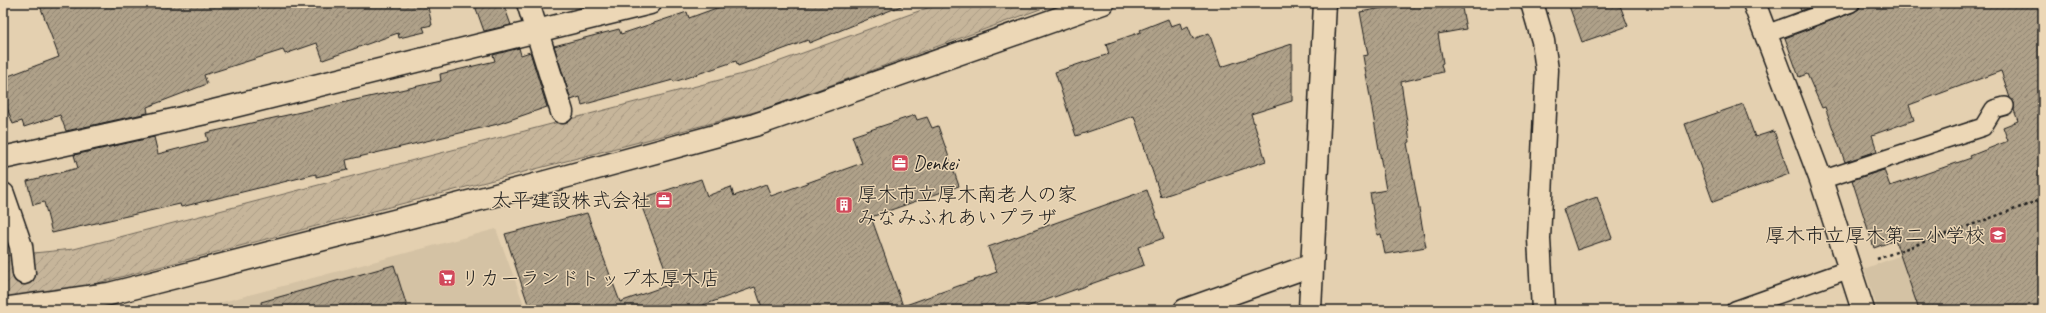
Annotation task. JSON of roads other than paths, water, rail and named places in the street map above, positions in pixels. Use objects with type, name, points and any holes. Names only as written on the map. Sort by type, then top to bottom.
[{"type":"street","points":[[528,3],[538,30],[562,112]]},
{"type":"street","points":[[3,158],[214,111],[650,3]]},
{"type":"street","points":[[3,309],[109,294],[531,186],[748,127],[1103,3]]},
{"type":"street","points":[[1310,310],[1325,3]]},
{"type":"street","points":[[1532,3],[1543,41],[1547,70],[1539,239],[1544,310]]},
{"type":"street","points":[[1754,3],[1821,180],[1864,310]]},
{"type":"street","points":[[3,194],[21,246],[24,273]]},
{"type":"street","points":[[1185,310],[1312,265]]},
{"type":"lane","points":[[1766,34],[1851,3]]},
{"type":"lane","points":[[1821,180],[1983,127],[1994,110],[2005,106]]},
{"type":"lane","points":[[1735,310],[1850,269]]},
{"type":"place","name":"Denkei","points":[[900,163]]},
{"type":"place","name":"太平建設株式会社","points":[[664,200]]},
{"type":"place","name":"厚木市立厚木南老人の家 みなみふれあいプラザ","points":[[844,205]]},
{"type":"place","name":"厚木市立厚木第二小学校","points":[[1998,235]]},
{"type":"place","name":"リカーランドトップ本厚木店","points":[[447,278]]}]
